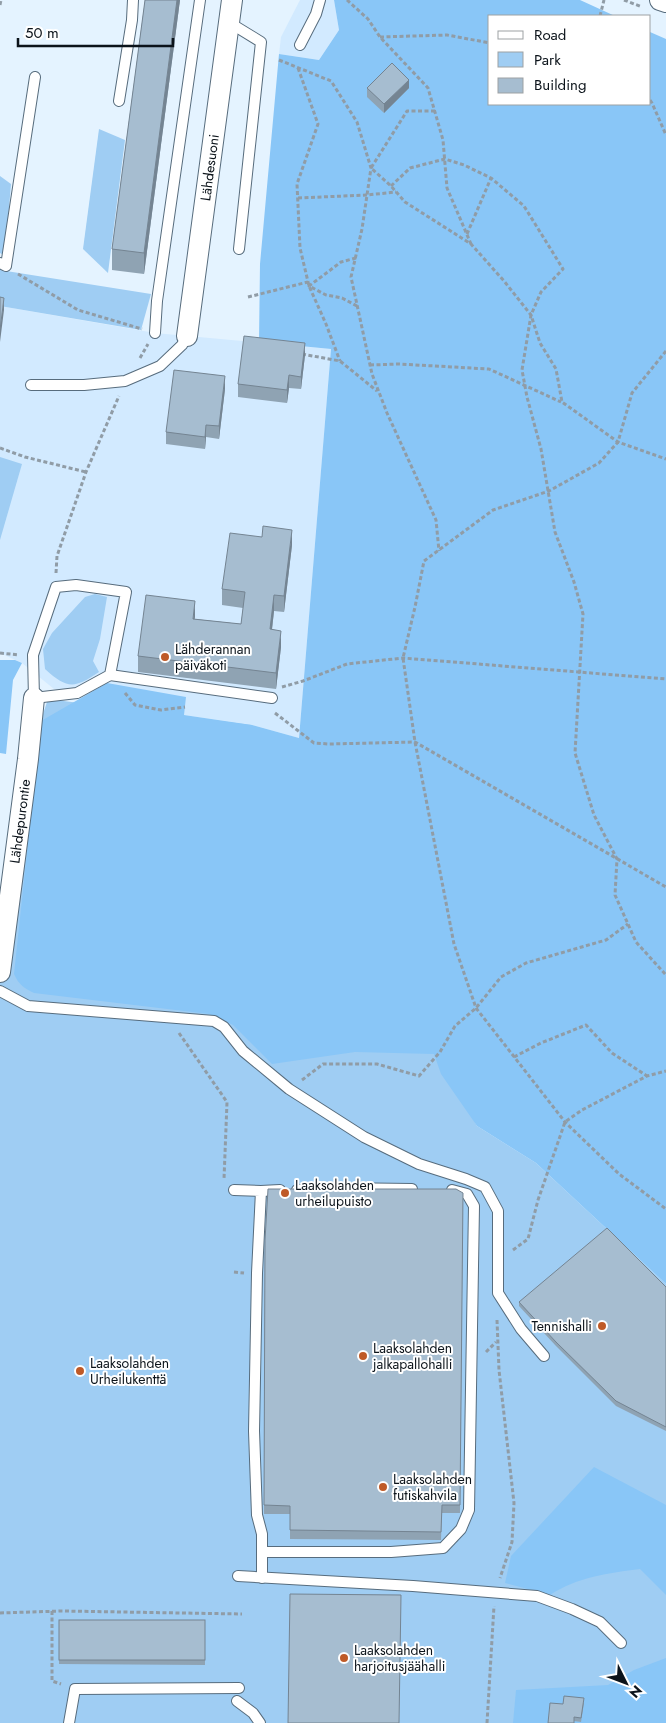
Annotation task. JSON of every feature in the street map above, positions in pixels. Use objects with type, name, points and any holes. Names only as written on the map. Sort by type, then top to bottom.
[{"type":"street","name":"Lähdesuoni","points":[[187,336],[232,0]]},
{"type":"street","points":[[660,0],[666,2]]},
{"type":"street","name":"Lähdepurontie","points":[[0,972],[28,759],[34,698]]},
{"type":"lane","points":[[119,101],[132,20],[133,0]]},
{"type":"lane","points":[[155,333],[157,301],[200,0]]},
{"type":"lane","points":[[300,45],[316,14],[320,0]]},
{"type":"lane","points":[[230,22],[261,42],[239,249]]},
{"type":"lane","points":[[3,265],[36,77]]},
{"type":"lane","points":[[31,385],[84,385],[126,381],[160,366],[182,345],[187,336]]},
{"type":"lane","points":[[110,675],[126,592],[76,585],[56,587],[32,655],[34,698],[77,693],[110,675],[272,698]]},
{"type":"lane","points":[[0,992],[28,1006],[214,1021],[224,1027],[243,1051],[289,1089],[364,1137],[419,1164],[466,1178],[485,1187],[498,1211],[498,1293],[522,1329],[544,1356]]},
{"type":"lane","points":[[234,1190],[261,1191],[334,1188],[423,1190]]},
{"type":"lane","points":[[262,1552],[391,1552],[443,1548],[461,1529],[469,1510],[474,1206],[467,1194],[453,1190],[443,1190]]},
{"type":"lane","points":[[261,1191],[257,1273],[254,1431],[257,1514],[262,1534],[262,1578]]},
{"type":"lane","points":[[238,1576],[414,1586],[537,1596],[600,1622],[621,1644]]},
{"type":"lane","points":[[68,1723],[75,1689],[239,1688]]},
{"type":"lane","points":[[237,1701],[253,1713],[260,1723]]},
{"type":"path","points":[[0,5],[1,0]]},
{"type":"path","points":[[347,0],[368,19],[380,37],[428,88],[443,140],[446,188],[471,244]]},
{"type":"path","points":[[600,15],[604,0]]},
{"type":"path","points":[[380,37],[447,35],[488,44]]},
{"type":"path","points":[[279,60],[331,81],[357,122],[371,168],[405,202],[471,244],[504,281],[530,315],[540,343],[556,369],[562,402]]},
{"type":"path","points":[[297,68],[318,124],[297,184],[300,248],[309,284],[340,361]]},
{"type":"path","points":[[651,102],[666,136]]},
{"type":"path","points":[[435,112],[407,111],[371,168],[362,229],[351,277],[370,365],[378,392],[436,520],[440,551]]},
{"type":"path","points":[[391,186],[410,168],[445,159],[464,165],[491,178],[524,206],[563,269],[542,292],[530,315],[522,370],[541,449],[555,532],[574,582],[583,614],[575,753],[594,815],[617,859],[616,895],[636,942],[666,975]]},
{"type":"path","points":[[467,234],[491,178]]},
{"type":"path","points":[[298,198],[396,192]]},
{"type":"path","points":[[248,297],[309,284],[341,262],[356,258]]},
{"type":"path","points":[[3,265],[78,310],[155,333]]},
{"type":"path","points":[[309,284],[326,295],[342,298],[358,307]]},
{"type":"path","points":[[666,351],[632,393],[618,442],[599,462],[549,492],[493,510],[424,561],[416,607],[403,658],[415,742],[454,944],[476,1008],[564,1122],[619,1174],[666,1209]]},
{"type":"path","points":[[297,353],[340,361],[378,392]]},
{"type":"path","points":[[370,365],[399,364],[488,369],[562,402],[618,442],[666,459]]},
{"type":"path","points":[[56,587],[57,556],[86,472],[126,381]]},
{"type":"path","points":[[0,448],[25,458],[86,472]]},
{"type":"path","points":[[666,679],[403,658],[347,664],[282,687],[272,698],[272,711],[314,743],[415,742],[666,887]]},
{"type":"path","points":[[110,675],[135,705],[161,710],[185,707]]},
{"type":"path","points":[[289,1089],[322,1064],[377,1064],[419,1076],[440,1052],[455,1026],[476,1008],[501,977],[526,963],[606,940],[628,924]]},
{"type":"path","points":[[514,1057],[541,1043],[586,1025],[612,1053],[647,1076]]},
{"type":"path","points":[[178,1031],[227,1102],[224,1181]]},
{"type":"path","points":[[497,1262],[528,1239],[538,1200],[564,1122],[582,1110],[647,1076],[666,1071]]},
{"type":"path","points":[[487,1723],[495,1594],[512,1542],[514,1503],[499,1370],[497,1342],[498,1293]]},
{"type":"path","points":[[0,1613],[52,1611],[242,1614]]},
{"type":"path","points":[[52,1611],[52,1681],[75,1689]]},
{"type":"shaded area","points":[[300,0],[334,0],[339,30],[319,60],[279,54],[281,37]]},
{"type":"shaded area","points":[[334,0],[580,0],[613,15],[488,15],[488,105],[651,105],[651,32],[666,39],[666,1284],[536,1163],[477,1126],[441,1074],[434,1054],[355,1052],[272,1064],[233,1025],[209,1014],[34,993],[22,986],[14,974],[41,721],[107,683],[186,697],[184,715],[252,725],[299,738],[331,349],[259,342],[260,264],[279,54],[319,60],[339,30]]},
{"type":"shaded area","points":[[0,306],[155,333],[331,349],[299,738],[252,725],[184,715],[54,689],[22,663],[0,653]]},
{"type":"shaded area","points":[[0,660],[15,660],[22,663],[13,680],[6,754],[0,753]]},
{"type":"shaded area","points":[[594,1467],[666,1505],[666,1595],[640,1569],[605,1574],[582,1580],[550,1595],[505,1583],[511,1556]]},
{"type":"shaded area","points":[[666,1658],[666,1723],[513,1723],[516,1690],[608,1685],[634,1670]]},
{"type":"green space","points":[[99,129],[125,140],[108,273],[83,249]]},
{"type":"green space","points":[[0,176],[11,184],[5,256],[0,253]]},
{"type":"green space","points":[[0,270],[151,294],[141,330],[0,306]]},
{"type":"green space","points":[[0,457],[22,464],[0,540]]},
{"type":"green space","points":[[95,594],[107,597],[100,639],[93,661],[99,672],[77,684],[60,681],[45,669],[43,649],[52,633],[85,597]]},
{"type":"green space","name":"Laaksolahden urheilupuisto","points":[[48,699],[252,725],[477,1126],[536,1163],[666,1284],[666,1723],[0,1723],[0,972],[28,759]]},
{"type":"building","points":[[145,0],[177,0],[144,253],[112,249]]},
{"type":"building","points":[[392,63],[409,80],[384,104],[367,88]]},
{"type":"building","points":[[0,297],[4,298],[0,330]]},
{"type":"building","points":[[244,336],[305,343],[301,377],[289,375],[287,390],[238,384]]},
{"type":"building","points":[[174,370],[225,376],[219,426],[206,425],[205,437],[166,432]]},
{"type":"building","name":"Lähderannan päiväkoti","points":[[263,526],[292,530],[284,596],[274,595],[270,629],[281,631],[276,673],[138,656],[146,595],[195,601],[193,619],[241,624],[245,592],[222,589],[230,533],[262,537]]},
{"type":"building","name":"Laaksolahden jalkapallohalli","points":[[268,1189],[456,1189],[463,1193],[460,1505],[442,1505],[441,1532],[290,1530],[290,1506],[264,1505],[265,1240]]},
{"type":"building","name":"Tennishalli","points":[[607,1228],[666,1287],[666,1427],[616,1401],[556,1342],[519,1302]]},
{"type":"building","name":"Laaksolahden harjoitusjäähalli","points":[[290,1594],[401,1595],[399,1723],[288,1723]]},
{"type":"building","points":[[59,1620],[205,1620],[205,1660],[59,1660]]},
{"type":"building","points":[[564,1696],[584,1698],[581,1718],[574,1717],[574,1723],[548,1723],[550,1703],[563,1704]]},
{"type":"place","name":"Lähderannan päiväkoti","points":[[165,657]]},
{"type":"place","name":"Laaksolahden urheilupuisto","points":[[285,1193]]},
{"type":"place","name":"Tennishalli","points":[[602,1326]]},
{"type":"place","name":"Laaksolahden jalkapallohalli","points":[[363,1356]]},
{"type":"place","name":"Laaksolahden Urheilukenttä","points":[[80,1371]]},
{"type":"place","name":"Laaksolahden futiskahvila","points":[[383,1487]]},
{"type":"place","name":"Laaksolahden harjoitusjäähalli","points":[[344,1658]]}]
